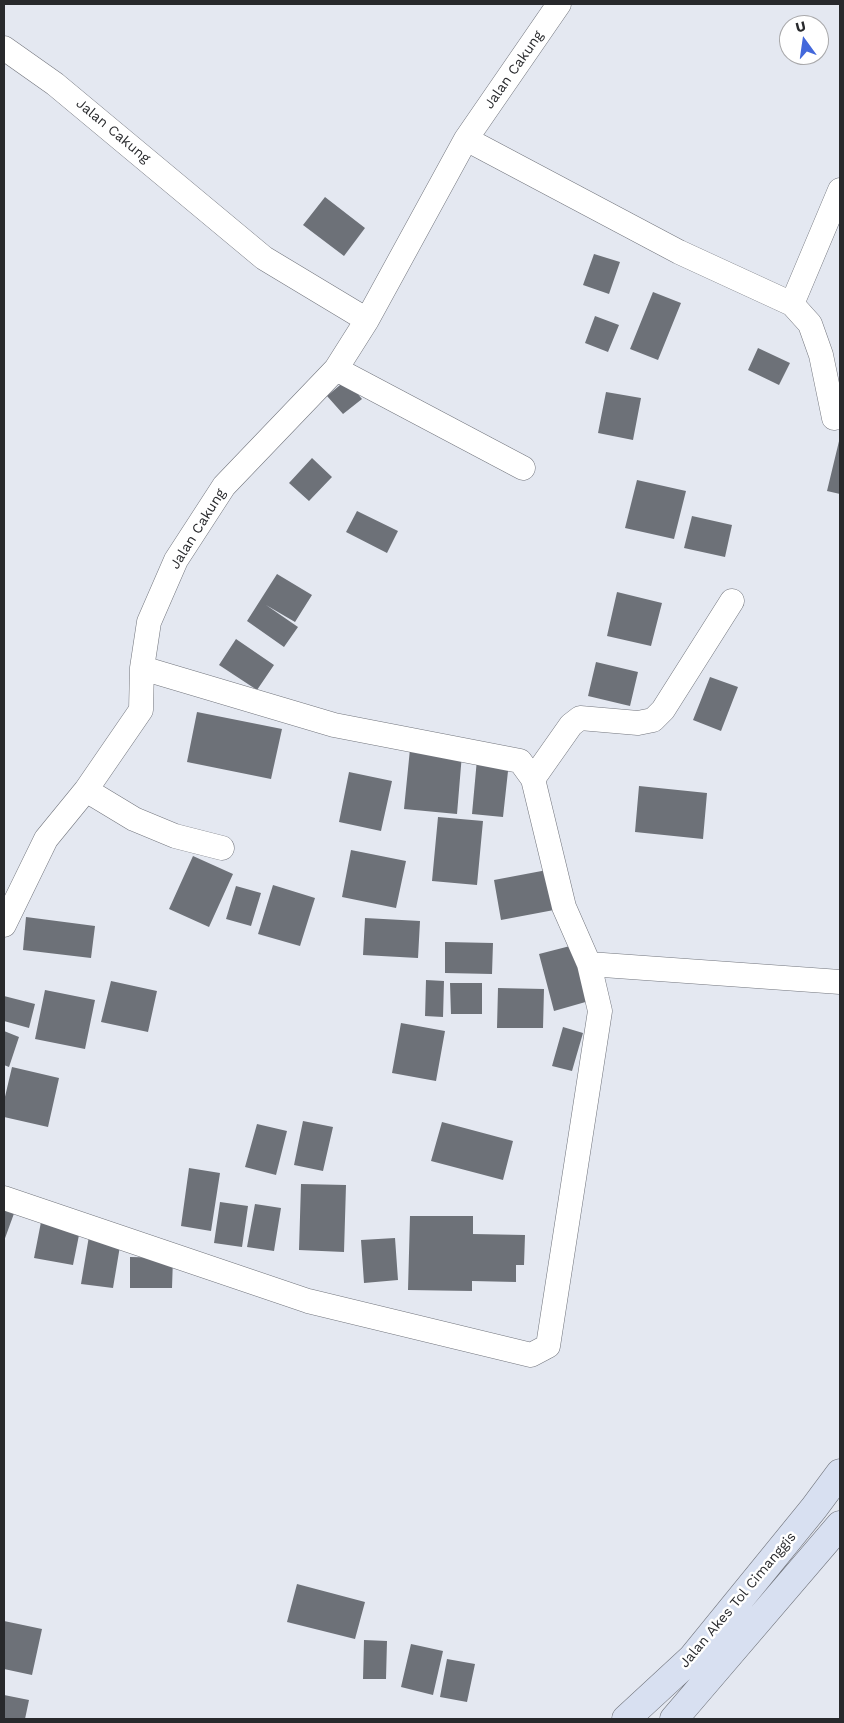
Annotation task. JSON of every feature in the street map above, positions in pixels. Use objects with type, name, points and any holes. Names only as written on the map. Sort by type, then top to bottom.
[{"type":"main road","name":"Jalan Akes Tol Cimanggis","points":[[626,1719],[692,1658],[814,1508],[840,1473]]},
{"type":"main road","name":"Jalan Akes Tol Cimanggis","points":[[674,1719],[840,1526]]},
{"type":"street","name":"Jalan Cakung","points":[[4,925],[46,839],[86,790],[141,710],[142,668],[149,622],[176,560],[224,486],[336,370],[366,320],[466,139],[560,4]]},
{"type":"street","name":"Jalan Cakung","points":[[4,48],[55,84],[264,258],[366,320]]},
{"type":"street","points":[[466,139],[679,252],[792,304],[810,324],[831,357],[834,418]]},
{"type":"street","points":[[792,304],[840,190]]},
{"type":"street","points":[[336,370],[523,468]]},
{"type":"street","points":[[534,779],[570,725],[580,718],[638,723],[653,720],[663,710],[732,601]]},
{"type":"street","points":[[4,1198],[308,1301],[531,1355],[548,1346],[600,1010],[589,964],[564,907],[534,779],[520,761],[334,725],[142,668]]},
{"type":"street","points":[[86,790],[134,819],[175,836],[222,848]]},
{"type":"street","points":[[589,964],[840,982]]},
{"type":"building","points":[[325,197],[365,228],[344,256],[303,225]]},
{"type":"building","points":[[594,254],[620,262],[609,294],[583,285]]},
{"type":"building","points":[[653,292],[681,303],[658,360],[630,349]]},
{"type":"building","points":[[595,316],[619,325],[608,352],[585,343]]},
{"type":"building","points":[[758,348],[790,363],[779,385],[748,370]]},
{"type":"building","points":[[346,380],[362,399],[343,414],[327,396]]},
{"type":"building","points":[[606,392],[641,398],[633,440],[598,433]]},
{"type":"building","points":[[840,437],[840,494],[827,491]]},
{"type":"building","points":[[312,458],[332,477],[309,501],[289,483]]},
{"type":"building","points":[[637,480],[686,491],[674,539],[625,528]]},
{"type":"building","points":[[357,511],[398,531],[387,553],[346,532]]},
{"type":"building","points":[[692,516],[732,525],[725,557],[684,548]]},
{"type":"building","points":[[277,574],[312,595],[295,622],[266,605],[298,627],[284,647],[247,621]]},
{"type":"building","points":[[617,592],[662,603],[651,646],[607,636]]},
{"type":"building","points":[[236,639],[274,665],[257,690],[219,665]]},
{"type":"building","points":[[596,662],[638,672],[630,706],[588,696]]},
{"type":"building","points":[[710,677],[738,687],[721,731],[693,720]]},
{"type":"building","points":[[197,712],[282,729],[271,779],[187,762]]},
{"type":"building","points":[[410,749],[462,754],[457,814],[404,809]]},
{"type":"building","points":[[477,759],[509,762],[503,817],[472,814]]},
{"type":"building","points":[[349,772],[392,781],[381,831],[339,822]]},
{"type":"building","points":[[639,786],[707,793],[703,839],[635,832]]},
{"type":"building","points":[[438,817],[483,821],[477,885],[432,881]]},
{"type":"building","points":[[351,850],[406,861],[396,908],[342,897]]},
{"type":"building","points":[[193,856],[233,874],[209,927],[169,909]]},
{"type":"building","points":[[547,870],[554,910],[501,920],[494,880]]},
{"type":"building","points":[[273,885],[315,898],[300,946],[258,934]]},
{"type":"building","points":[[236,886],[261,893],[251,926],[226,919]]},
{"type":"building","points":[[26,917],[95,926],[91,958],[23,950]]},
{"type":"building","points":[[365,918],[420,921],[418,958],[363,955]]},
{"type":"building","points":[[445,942],[493,943],[492,974],[445,973]]},
{"type":"building","points":[[574,945],[589,1001],[554,1011],[539,954]]},
{"type":"building","points":[[426,980],[444,981],[443,1017],[425,1016]]},
{"type":"building","points":[[111,981],[157,991],[148,1032],[101,1022]]},
{"type":"building","points":[[450,983],[482,983],[482,1014],[451,1014]]},
{"type":"building","points":[[498,988],[544,989],[543,1028],[497,1028]]},
{"type":"building","points":[[45,990],[95,1000],[85,1049],[35,1039]]},
{"type":"building","points":[[4,996],[35,1004],[29,1028],[4,1021]]},
{"type":"building","points":[[401,1023],[445,1031],[436,1081],[392,1073]]},
{"type":"building","points":[[563,1027],[583,1033],[572,1071],[552,1066]]},
{"type":"building","points":[[4,1031],[19,1037],[9,1067],[4,1065]]},
{"type":"building","points":[[12,1067],[59,1078],[48,1127],[4,1117],[4,1101]]},
{"type":"building","points":[[303,1121],[333,1127],[323,1171],[294,1165]]},
{"type":"building","points":[[442,1122],[513,1141],[503,1180],[431,1161]]},
{"type":"building","points":[[257,1124],[287,1131],[276,1175],[245,1167]]},
{"type":"building","points":[[189,1168],[220,1173],[211,1231],[181,1226]]},
{"type":"building","points":[[301,1184],[346,1185],[344,1252],[299,1250]]},
{"type":"building","points":[[220,1202],[248,1206],[242,1247],[214,1243]]},
{"type":"building","points":[[4,1204],[16,1208],[4,1241]]},
{"type":"building","points":[[255,1204],[281,1208],[274,1251],[247,1247]]},
{"type":"building","points":[[410,1216],[473,1216],[473,1234],[525,1235],[524,1265],[516,1265],[516,1282],[472,1281],[472,1291],[408,1290]]},
{"type":"building","points":[[41,1222],[80,1230],[73,1265],[34,1258]]},
{"type":"building","points":[[89,1236],[121,1240],[113,1288],[81,1284]]},
{"type":"building","points":[[395,1238],[398,1280],[364,1283],[361,1240]]},
{"type":"building","points":[[130,1257],[173,1258],[172,1288],[130,1288]]},
{"type":"building","points":[[297,1584],[365,1602],[355,1639],[287,1622]]},
{"type":"building","points":[[4,1621],[42,1629],[32,1675],[4,1669]]},
{"type":"building","points":[[364,1640],[387,1641],[386,1679],[363,1679]]},
{"type":"building","points":[[411,1644],[443,1651],[433,1695],[401,1687]]},
{"type":"building","points":[[447,1659],[475,1664],[467,1702],[440,1697]]},
{"type":"building","points":[[4,1695],[29,1700],[25,1719],[4,1719]]}]
